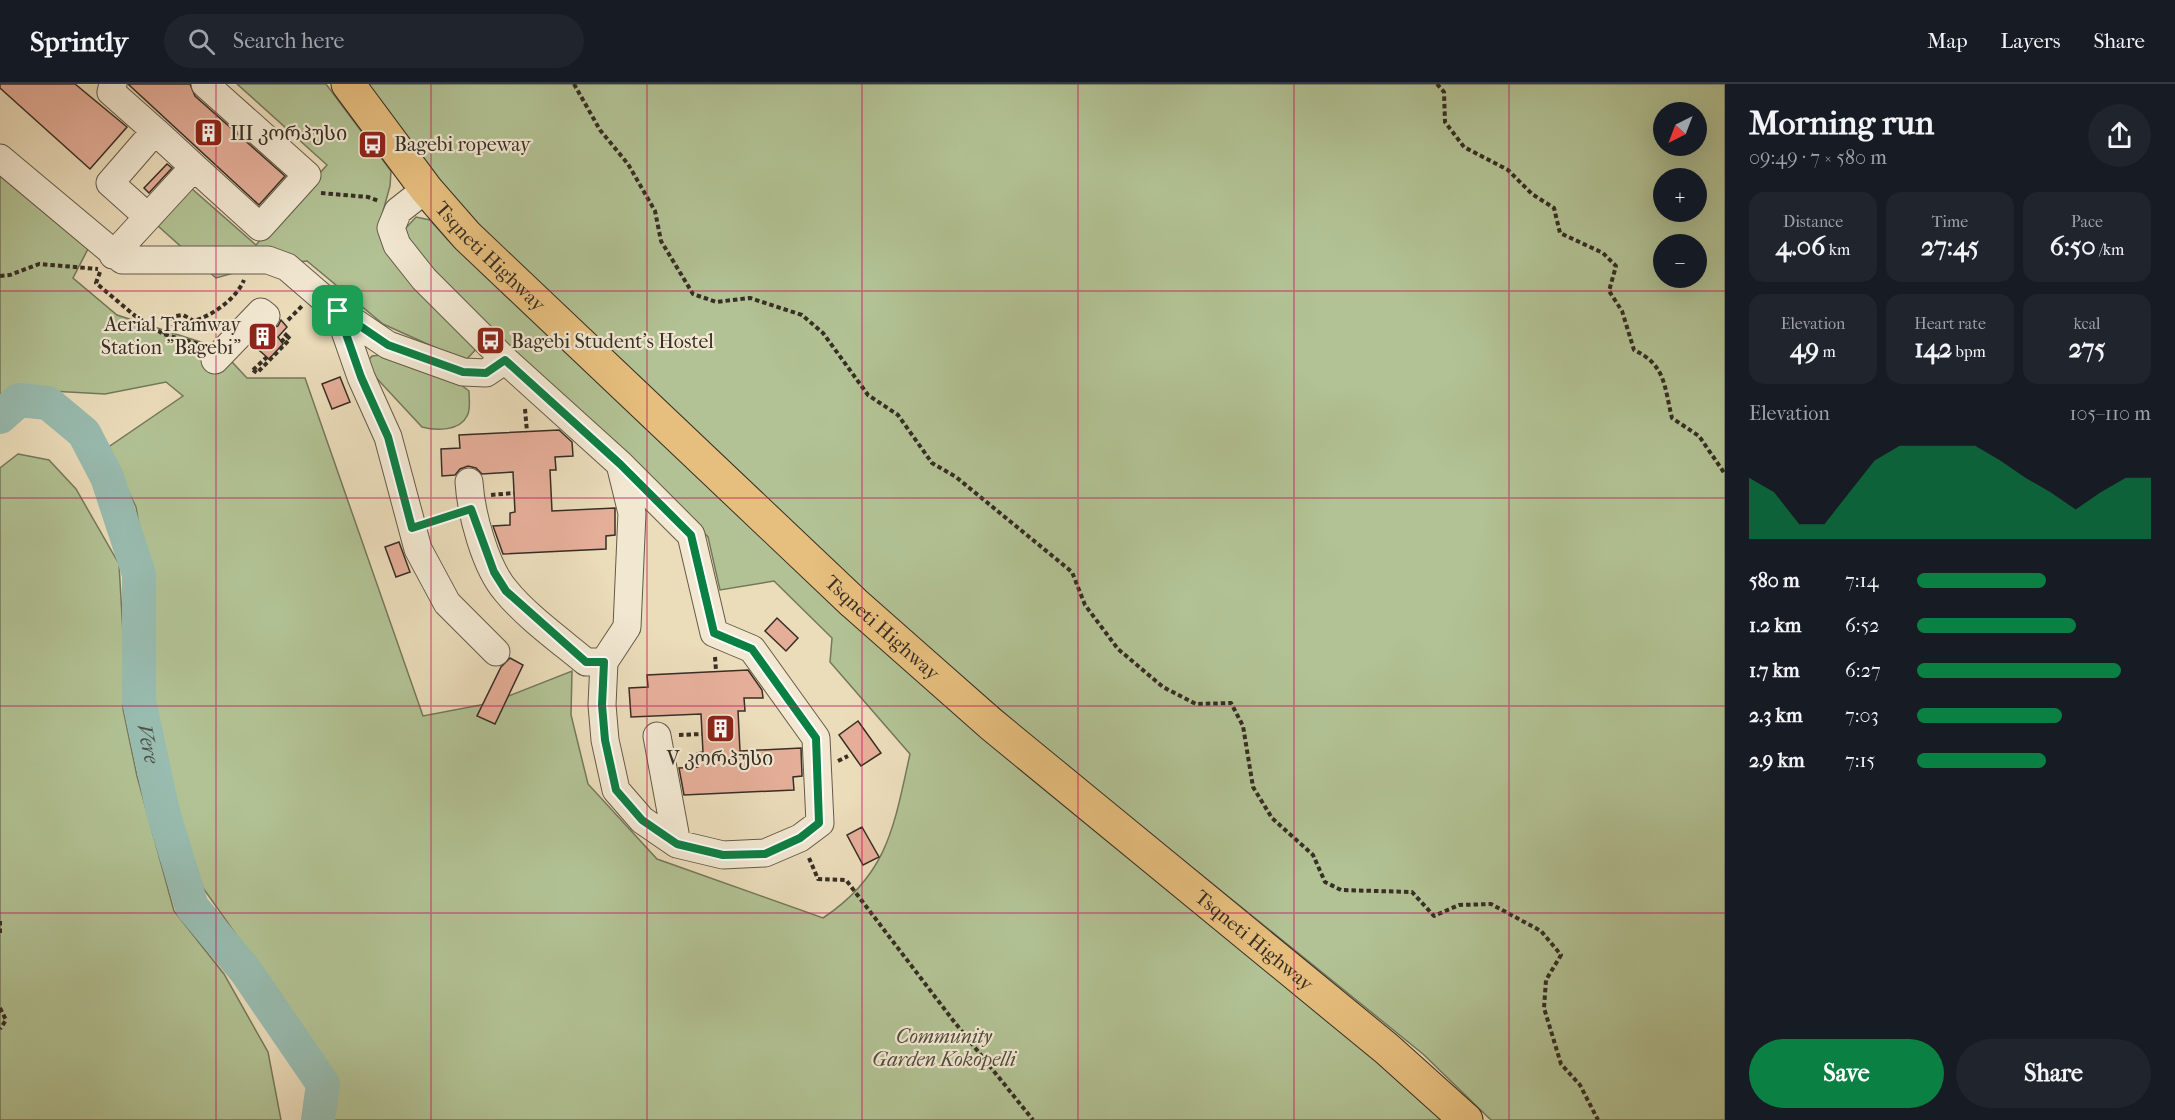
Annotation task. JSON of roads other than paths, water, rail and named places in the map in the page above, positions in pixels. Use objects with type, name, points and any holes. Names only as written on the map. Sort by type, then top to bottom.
[{"type":"main road","name":"Tsqneti Highway","points":[[348,84],[426,189],[491,260],[854,603],[991,724],[1387,1049],[1466,1120]]},
{"type":"street","points":[[113,84],[111,92],[260,227],[307,175],[205,84]]},
{"type":"street","points":[[148,217],[110,183],[155,131]]},
{"type":"street","points":[[0,158],[113,255],[129,262],[268,260],[287,267],[338,311],[388,345],[463,372],[486,373],[505,360]]},
{"type":"street","points":[[113,255],[194,167]]},
{"type":"street","points":[[426,189],[398,211],[391,228],[397,245],[424,279],[505,360],[620,464],[691,535],[714,633],[752,649],[816,738],[819,823],[800,838],[765,854],[723,855],[677,844],[642,820],[616,790],[605,740],[602,705],[604,662],[627,627],[632,513],[620,464]]},
{"type":"street","points":[[338,311],[361,377],[388,437],[418,549],[447,603],[496,652]]},
{"type":"street","points":[[218,354],[261,312],[281,324]]},
{"type":"street","points":[[476,495],[494,572],[506,591],[586,662],[604,662]]},
{"type":"street","points":[[666,736],[677,844]]},
{"type":"waterway","name":"Vere","points":[[0,417],[19,400],[48,403],[84,433],[107,477],[139,574],[139,701],[163,812],[192,907],[245,970],[323,1084],[318,1120]]},
{"type":"place","name":"III კორპუსი","points":[[209,133]]},
{"type":"place","name":"Bagebi ropeway","points":[[373,144]]},
{"type":"place","name":"Aerial Tramway Station \"Bagebi\"","points":[[262,336]]},
{"type":"place","name":"Bagebi Student's Hostel","points":[[490,341]]},
{"type":"place","name":"V კორპუსი","points":[[720,728]]},
{"type":"park label","name":"Community Garden Kokopelli","points":[[944,1048]]}]
